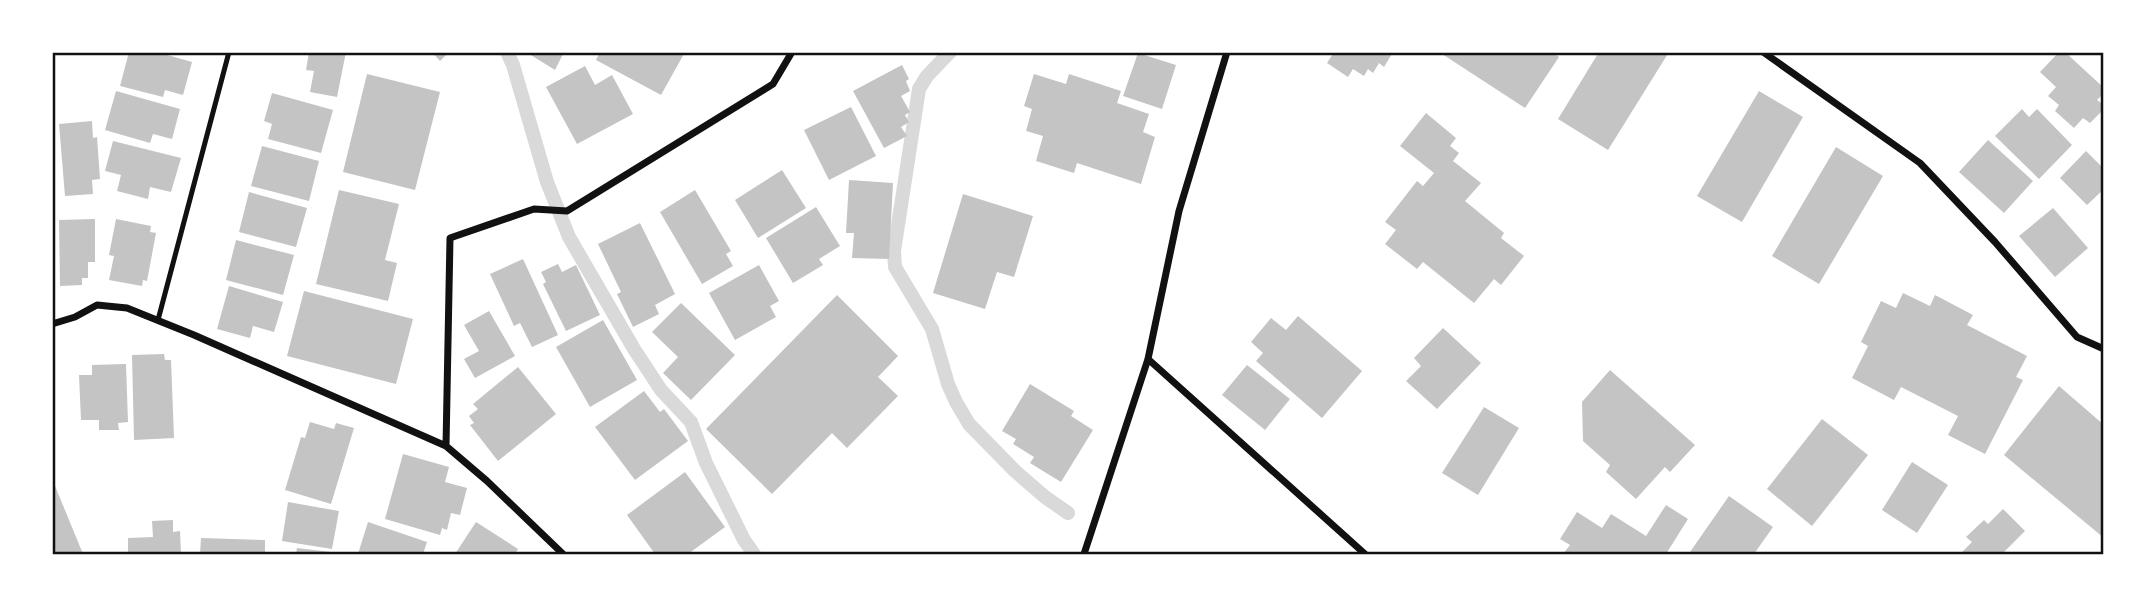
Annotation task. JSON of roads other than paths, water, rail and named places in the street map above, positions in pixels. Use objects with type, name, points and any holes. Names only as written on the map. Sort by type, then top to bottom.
[{"type":"street","points":[[446,446],[450,238],[534,209],[567,211],[773,84],[792,52]]},
{"type":"street","points":[[1084,555],[1148,359],[1178,211],[1227,52]]},
{"type":"street","points":[[1763,52],[1920,163],[1995,242],[2077,337],[2104,349]]},
{"type":"street","points":[[52,324],[75,317],[97,304],[127,308],[446,446],[487,481],[563,555]]},
{"type":"street","points":[[1148,359],[1365,555]]},
{"type":"lane","points":[[158,320],[229,52]]},
{"type":"waterway","points":[[507,52],[547,182],[569,237],[661,390],[691,422],[706,463],[744,540],[754,554]]},
{"type":"waterway","points":[[950,52],[927,76],[919,89],[894,251],[895,267],[932,329],[948,384],[969,424],[1015,471],[1068,513]]}]
